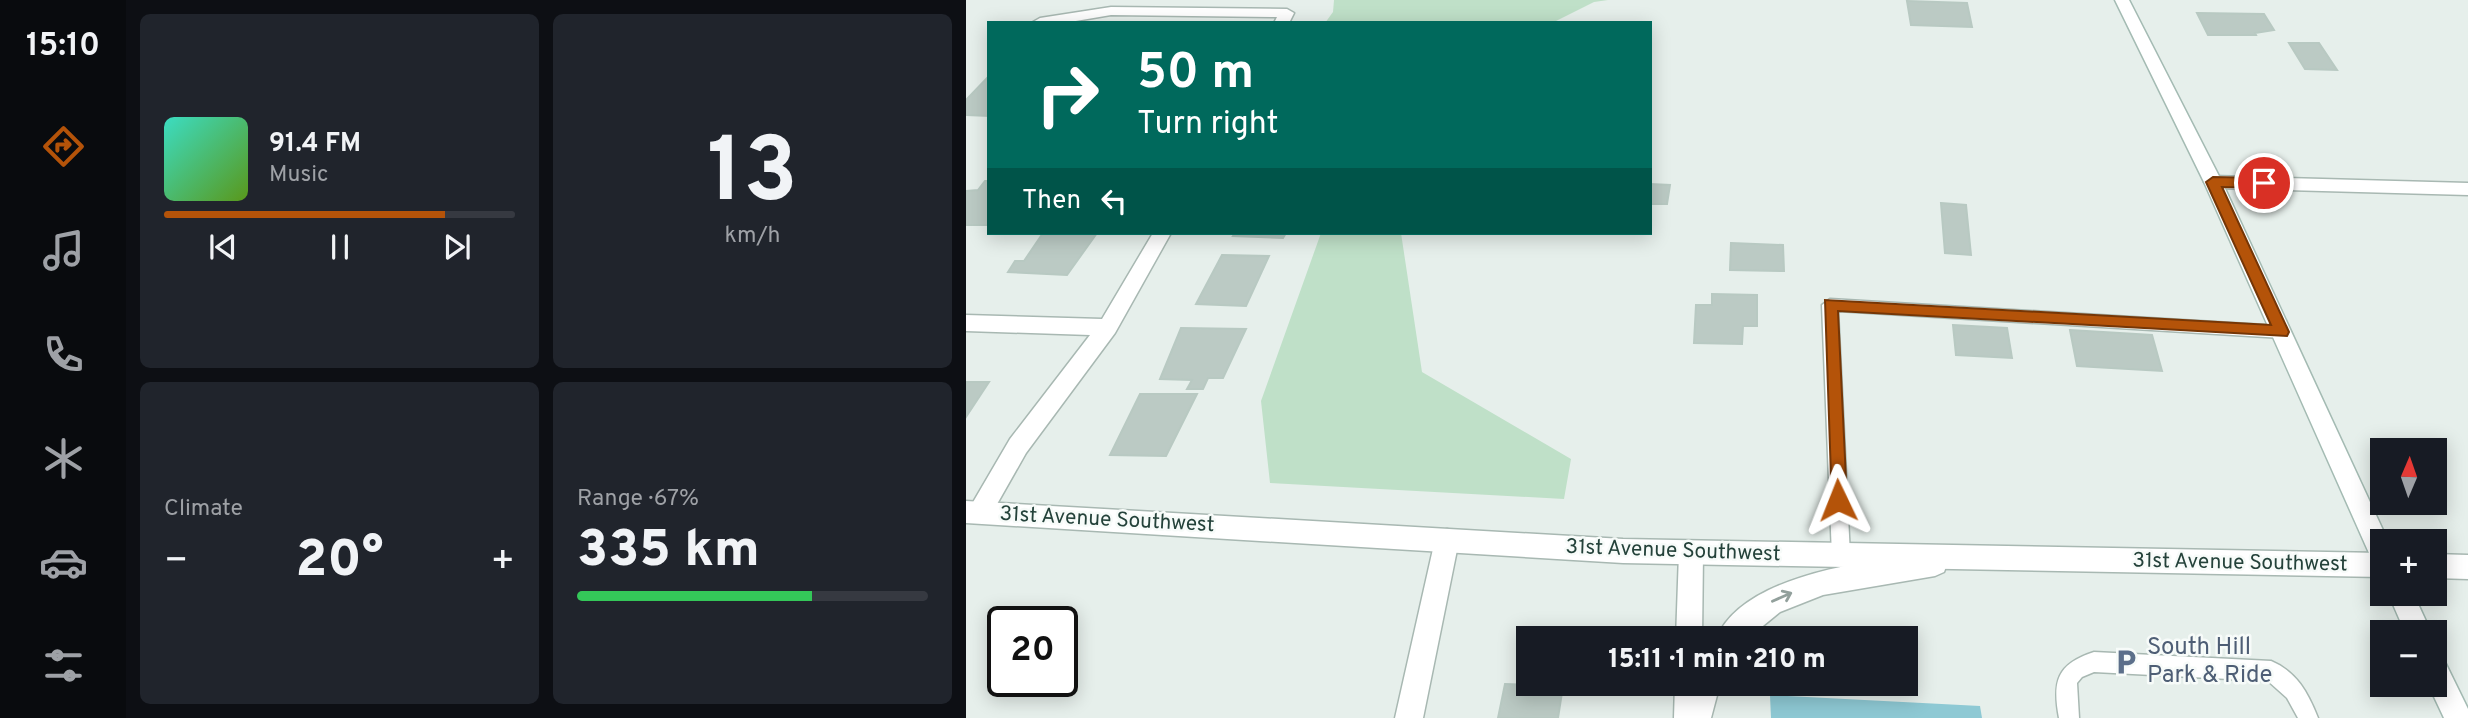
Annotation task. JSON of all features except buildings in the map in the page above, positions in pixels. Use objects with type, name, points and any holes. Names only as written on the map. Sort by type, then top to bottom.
[{"type":"street","points":[[2122,0],[2213,182],[2371,529]]},
{"type":"street","points":[[1052,21],[1111,11],[1284,18]]},
{"type":"street","points":[[2213,182],[2468,189]]},
{"type":"street","points":[[973,512],[1018,446],[1108,327],[1161,235]]},
{"type":"street","points":[[966,323],[1108,327]]},
{"type":"street","name":"31st Avenue Southwest","points":[[973,512],[1691,553],[2370,565]]},
{"type":"street","points":[[1409,718],[1447,540]]},
{"type":"street","points":[[1689,626],[1691,553]]},
{"type":"street","points":[[1743,626],[1762,607],[1794,592],[1835,580],[1968,558]]},
{"type":"street","points":[[2447,566],[2468,567]]},
{"type":"street","points":[[2447,695],[2458,718]]},
{"type":"street","points":[[1688,696],[1688,718]]},
{"type":"street","points":[[1697,718],[1703,696]]},
{"type":"lane","points":[[1841,556],[1830,305],[2282,332]]},
{"type":"lane","points":[[2067,708],[2070,674],[2079,666],[2094,662],[2272,671],[2286,680],[2305,711]]},
{"type":"green space","points":[[1334,0],[1608,0],[1594,2],[1556,21],[1326,21],[1333,12]]},
{"type":"green space","points":[[1320,235],[1401,235],[1422,372],[1571,459],[1564,499],[1270,483],[1261,401]]},
{"type":"water","points":[[1770,696],[1980,706],[1982,718],[1771,718]]},
{"type":"place","name":"South Hill Park & Ride","points":[[2126,662]]},
{"type":"route","points":[[1838,500],[1830,305],[2282,332],[2213,182],[2264,183]]}]
